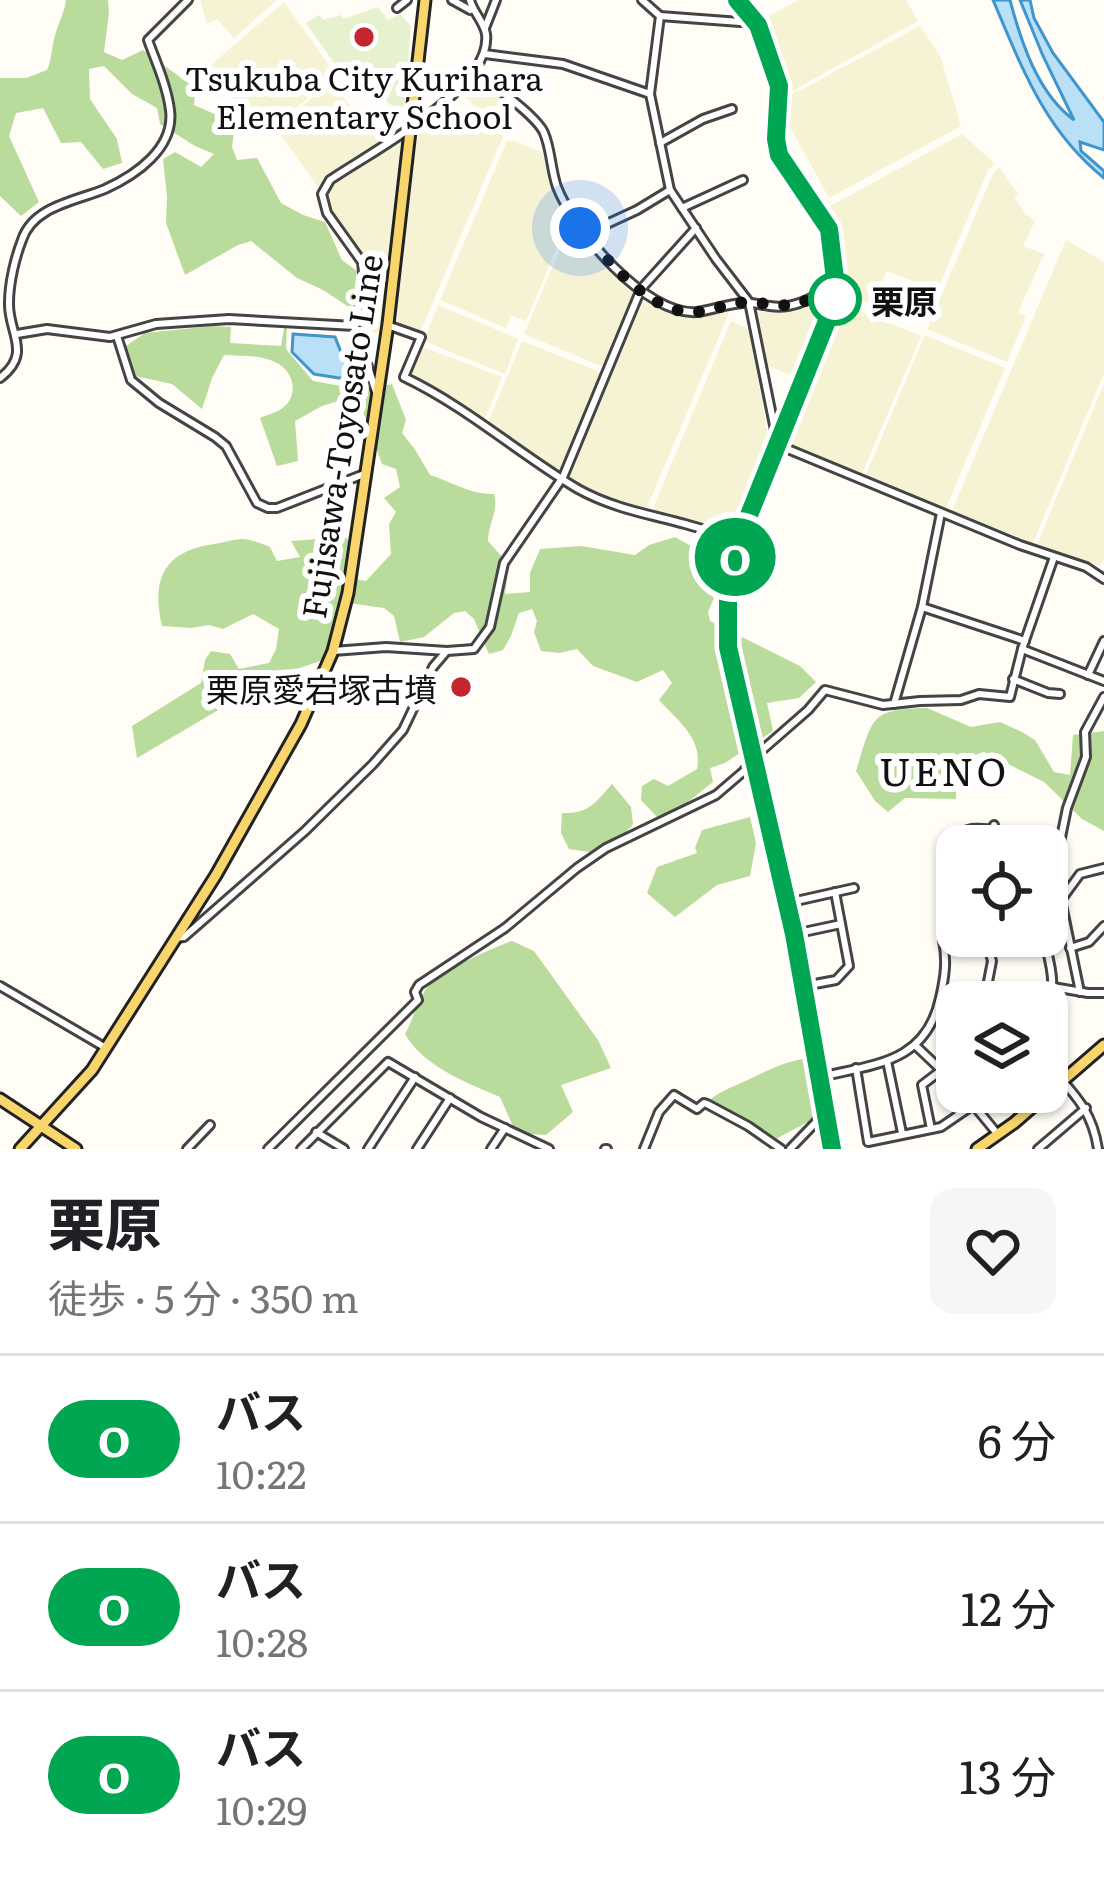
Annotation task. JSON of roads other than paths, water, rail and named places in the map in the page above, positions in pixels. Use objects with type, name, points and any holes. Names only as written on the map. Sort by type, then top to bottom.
[{"type":"main road","name":"Fujisawa-Toyosato Line","points":[[20,1149],[92,1070],[216,875],[301,724],[333,651],[348,593],[388,324],[425,0]]},
{"type":"main road","points":[[1068,1077],[1104,1045]]},
{"type":"main road","points":[[0,1099],[76,1149]]},
{"type":"main road","points":[[977,1149],[1024,1113]]},
{"type":"street","points":[[0,378],[15,361],[17,334],[9,302],[22,237],[30,224],[58,205],[107,188],[153,157],[167,138],[171,113],[148,40],[188,0]]},
{"type":"street","points":[[397,8],[407,0]]},
{"type":"street","points":[[452,0],[473,12]]},
{"type":"street","points":[[470,0],[484,28]]},
{"type":"street","points":[[377,394],[356,326],[364,268],[327,213],[322,194],[330,181],[454,94],[484,54],[484,28],[496,0]]},
{"type":"street","points":[[641,0],[659,16],[754,19]]},
{"type":"street","points":[[737,0],[754,19],[779,86],[777,146],[783,163],[829,229],[837,296],[739,540],[731,573],[727,631],[794,934],[832,1149]]},
{"type":"street","points":[[659,16],[650,94],[670,190],[749,302],[778,445]]},
{"type":"street","points":[[484,54],[563,64],[650,94]]},
{"type":"street","points":[[475,70],[542,128],[558,190],[585,234],[608,262],[659,303],[698,312],[749,302],[775,308],[823,291],[837,296]]},
{"type":"street","points":[[660,143],[732,109]]},
{"type":"street","points":[[682,208],[743,180]]},
{"type":"street","points":[[585,234],[670,190]]},
{"type":"street","points":[[333,651],[474,649],[490,627],[504,563],[563,477],[641,289],[696,228]]},
{"type":"street","points":[[17,334],[47,329],[117,336],[156,325],[229,319],[356,326]]},
{"type":"street","points":[[388,324],[421,338],[404,377],[435,392],[541,466],[620,508],[739,540]]},
{"type":"street","points":[[117,336],[131,380],[226,446],[257,503],[277,508],[364,474]]},
{"type":"street","points":[[778,445],[1086,567],[1104,579]]},
{"type":"street","points":[[894,704],[922,607],[941,513]]},
{"type":"street","points":[[268,1149],[418,1000],[419,985],[505,928],[606,848],[716,795],[825,690],[894,704],[961,700],[980,694],[1010,697],[1054,557]]},
{"type":"street","points":[[922,607],[1104,681]]},
{"type":"street","points":[[1088,675],[1104,641]]},
{"type":"street","points":[[176,938],[184,938],[290,845],[373,764],[403,730],[433,667],[447,651]]},
{"type":"street","points":[[1012,680],[1060,694]]},
{"type":"street","points":[[1064,825],[1086,758],[1085,732],[1104,697]]},
{"type":"street","points":[[1068,890],[1080,874],[1104,868]]},
{"type":"street","points":[[787,903],[854,888]]},
{"type":"street","points":[[804,986],[836,980],[849,966],[835,892]]},
{"type":"street","points":[[794,934],[842,924]]},
{"type":"street","points":[[1070,948],[1084,945],[1104,926]]},
{"type":"street","points":[[1068,937],[1079,992]]},
{"type":"street","points":[[0,986],[106,1048]]},
{"type":"street","points":[[1068,990],[1104,993]]},
{"type":"street","points":[[820,1077],[910,1051],[936,1016]]},
{"type":"street","points":[[916,1046],[936,1063]]},
{"type":"street","points":[[887,1061],[903,1135]]},
{"type":"street","points":[[301,1149],[388,1062],[549,1149]]},
{"type":"street","points":[[856,1068],[868,1142],[941,1127],[964,1113]]},
{"type":"street","points":[[932,1129],[922,1085],[936,1074]]},
{"type":"street","points":[[368,1149],[415,1077]]},
{"type":"street","points":[[1068,1087],[1086,1108],[1098,1149]]},
{"type":"street","points":[[644,1149],[658,1112],[674,1095],[697,1108],[707,1103],[785,1149],[827,1118]]},
{"type":"street","points":[[417,1149],[450,1097]]},
{"type":"street","points":[[1038,1149],[1048,1146],[1086,1108]]},
{"type":"street","points":[[981,1113],[995,1131]]},
{"type":"street","points":[[187,1149],[210,1125]]},
{"type":"street","points":[[491,1149],[505,1128]]},
{"type":"street","points":[[316,1132],[344,1149]]},
{"type":"water","points":[[993,0],[1010,0],[1041,82],[1074,120],[1020,0],[1030,0],[1053,53],[1104,122],[1104,150],[1080,142],[1081,151],[1104,171],[1104,178],[1051,119],[1025,74]]},
{"type":"water","points":[[293,334],[335,337],[352,380],[314,374],[292,352]]},
{"type":"place","name":"Tsukuba City Kurihara Elementary School","points":[[364,37]]},
{"type":"place","name":"栗原","points":[[835,299]]},
{"type":"place","name":"栗原愛宕塚古墳","points":[[461,687]]},
{"type":"district","name":"UENO","points":[[944,769]]}]
